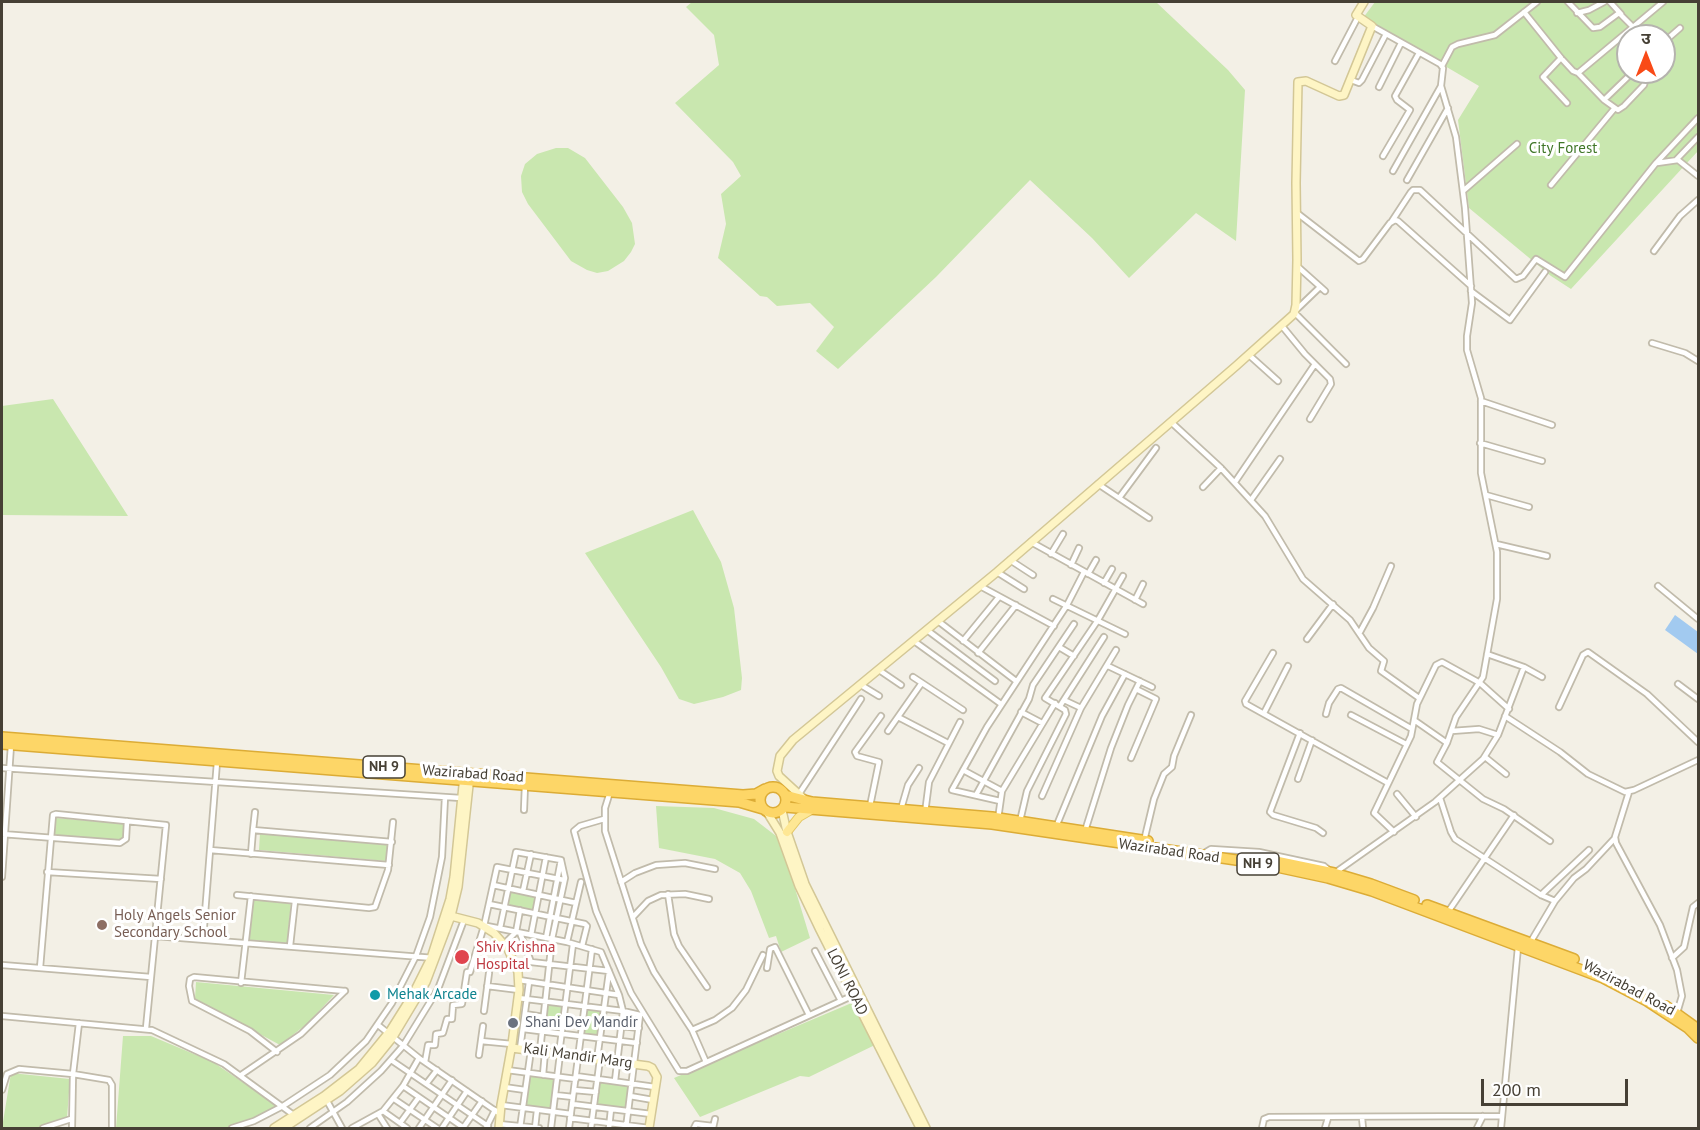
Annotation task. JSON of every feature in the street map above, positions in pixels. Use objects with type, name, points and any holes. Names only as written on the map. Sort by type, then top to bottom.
[{"type":"highway","name":"Wazirabad Road","points":[[6,741],[217,762],[743,795],[756,794],[765,789]]},
{"type":"highway","name":"Wazirabad Road","points":[[6,741],[467,777],[525,785],[739,802],[765,810]]},
{"type":"highway","points":[[772,786],[778,787],[785,795],[783,808],[777,813],[765,810],[759,798],[765,789],[772,786]]},
{"type":"highway","name":"Wazirabad Road","points":[[785,795],[925,814]]},
{"type":"highway","name":"Wazirabad Road","points":[[783,808],[925,814],[997,821],[1371,884],[1448,912],[1603,978],[1647,1001],[1688,1028],[1698,1038]]},
{"type":"highway","name":"Wazirabad Road","points":[[997,821],[1020,821],[1206,852],[1266,859],[1333,876],[1587,965],[1647,994],[1698,1029]]},
{"type":"main road","points":[[785,835],[799,817],[815,808]]},
{"type":"street","points":[[1364,2],[1356,12],[1358,17],[1442,66]]},
{"type":"street","points":[[1537,2],[1495,35],[1452,47],[1442,66],[1441,86],[1456,137],[1463,191],[1472,303],[1467,350],[1481,401],[1481,473],[1496,544],[1497,599],[1480,683],[1458,713],[1437,762],[1489,802],[1514,815],[1550,841]]},
{"type":"street","points":[[1568,2],[1590,26],[1596,29],[1617,14],[1621,14]]},
{"type":"street","points":[[1577,13],[1604,2]]},
{"type":"street","points":[[1610,2],[1630,24]]},
{"type":"street","points":[[1635,24],[1663,2]]},
{"type":"street","points":[[1524,12],[1573,71],[1578,73],[1614,109],[1618,110],[1624,106],[1644,84]]},
{"type":"street","points":[[1335,61],[1358,17]]},
{"type":"street","points":[[1346,364],[1294,312],[1297,266],[1298,82],[1306,81],[1342,96],[1347,92],[1372,26]]},
{"type":"street","points":[[1676,31],[1680,27]]},
{"type":"street","points":[[1351,80],[1361,82],[1386,34]]},
{"type":"street","points":[[1578,73],[1616,41]]},
{"type":"street","points":[[1379,87],[1401,43]]},
{"type":"street","points":[[1383,156],[1410,110],[1395,96],[1419,53]]},
{"type":"street","points":[[1561,58],[1543,77],[1567,103]]},
{"type":"street","points":[[1604,100],[1621,84]]},
{"type":"street","points":[[1393,171],[1441,86]]},
{"type":"street","points":[[1407,180],[1448,108]]},
{"type":"street","points":[[1551,185],[1614,109]]},
{"type":"street","points":[[1296,212],[1359,261],[1363,259],[1392,221],[1411,192],[1416,189],[1422,191],[1516,279],[1523,276],[1536,259],[1565,277],[1656,163],[1698,118]]},
{"type":"street","points":[[1656,163],[1663,164],[1676,160],[1698,137]]},
{"type":"street","points":[[1463,191],[1516,144]]},
{"type":"street","points":[[1676,160],[1698,175]]},
{"type":"street","points":[[1654,251],[1673,225],[1698,200]]},
{"type":"street","points":[[1392,221],[1398,221],[1471,288],[1510,320],[1545,272]]},
{"type":"street","points":[[1297,266],[1325,291]]},
{"type":"street","points":[[861,699],[802,797],[779,776],[777,766],[780,756],[793,740],[997,572],[1282,326],[1320,287]]},
{"type":"street","points":[[1282,326],[1331,382],[1310,419]]},
{"type":"street","points":[[1652,343],[1685,353],[1698,361]]},
{"type":"street","points":[[1249,355],[1278,381]]},
{"type":"street","points":[[1235,482],[1315,363]]},
{"type":"street","points":[[1481,401],[1552,425]]},
{"type":"street","points":[[1171,422],[1221,468],[1251,500],[1273,527],[1299,573],[1333,604],[1360,632],[1369,648],[1384,661],[1381,671],[1419,698]]},
{"type":"street","points":[[1480,443],[1542,461]]},
{"type":"street","points":[[1119,498],[1156,448]]},
{"type":"street","points":[[1251,500],[1280,459]]},
{"type":"street","points":[[1203,487],[1221,468]]},
{"type":"street","points":[[1098,484],[1149,518]]},
{"type":"street","points":[[1486,495],[1529,507]]},
{"type":"street","points":[[1051,554],[1063,534]]},
{"type":"street","points":[[1031,542],[1143,604]]},
{"type":"street","points":[[1496,544],[1547,556]]},
{"type":"street","points":[[1071,564],[1079,548]]},
{"type":"street","points":[[1010,560],[1032,575]]},
{"type":"street","points":[[1000,801],[952,790],[1001,704],[1096,560]]},
{"type":"street","points":[[1360,632],[1371,613],[1391,566]]},
{"type":"street","points":[[1104,583],[1112,569]]},
{"type":"street","points":[[997,572],[1024,589]]},
{"type":"street","points":[[1020,821],[1027,791],[1066,714],[1060,706],[1045,698],[1098,620],[1123,576]]},
{"type":"street","points":[[1135,600],[1143,584]]},
{"type":"street","points":[[980,586],[1054,626]]},
{"type":"street","points":[[1658,586],[1698,619]]},
{"type":"street","points":[[963,641],[999,597]]},
{"type":"street","points":[[1053,599],[1125,634]]},
{"type":"street","points":[[1307,639],[1333,604]]},
{"type":"street","points":[[978,653],[1016,605]]},
{"type":"street","points":[[938,621],[1016,681]]},
{"type":"street","points":[[976,795],[1029,699],[1032,685],[1074,624]]},
{"type":"street","points":[[927,630],[995,681]]},
{"type":"street","points":[[1060,706],[1104,637]]},
{"type":"street","points":[[914,640],[1001,704]]},
{"type":"street","points":[[1059,647],[1074,656]]},
{"type":"street","points":[[1042,796],[1081,708],[1116,650]]},
{"type":"street","points":[[1273,652],[1245,702],[1388,783]]},
{"type":"street","points":[[1559,706],[1583,655],[1588,652],[1647,694],[1671,714],[1698,742]]},
{"type":"street","points":[[1487,654],[1524,667],[1542,677]]},
{"type":"street","points":[[1394,832],[1374,813],[1412,729],[1419,698],[1439,663],[1480,683],[1509,709]]},
{"type":"street","points":[[1108,666],[1152,687]]},
{"type":"street","points":[[1264,713],[1288,666]]},
{"type":"street","points":[[1333,876],[1416,817],[1485,757],[1498,735],[1524,667]]},
{"type":"street","points":[[879,670],[901,685]]},
{"type":"street","points":[[1056,827],[1102,716],[1125,674]]},
{"type":"street","points":[[913,677],[963,710]]},
{"type":"street","points":[[1085,831],[1111,748],[1140,681]]},
{"type":"street","points":[[888,730],[921,684]]},
{"type":"street","points":[[1678,684],[1698,699]]},
{"type":"street","points":[[861,685],[879,696]]},
{"type":"street","points":[[1326,714],[1329,703],[1338,688],[1341,688],[1412,729]]},
{"type":"street","points":[[1131,758],[1156,699],[1136,689]]},
{"type":"street","points":[[1064,700],[1081,708]]},
{"type":"street","points":[[997,821],[1002,791],[1054,703]]},
{"type":"street","points":[[1021,712],[1042,723]]},
{"type":"street","points":[[1144,841],[1154,799],[1164,774],[1172,767],[1173,759],[1191,715]]},
{"type":"street","points":[[1350,715],[1406,744]]},
{"type":"street","points":[[870,806],[879,762],[856,756],[855,753],[881,716]]},
{"type":"street","points":[[1505,716],[1560,752],[1588,774],[1620,791],[1629,792],[1698,760]]},
{"type":"street","points":[[898,717],[948,742]]},
{"type":"street","points":[[1414,720],[1447,743]]},
{"type":"street","points":[[925,814],[929,782],[960,722]]},
{"type":"street","points":[[1452,731],[1479,729],[1498,735]]},
{"type":"street","points":[[1300,733],[1270,812],[1273,815],[1316,828],[1323,833]]},
{"type":"street","points":[[1298,779],[1312,740]]},
{"type":"street","points":[[2,877],[3,834],[10,768],[6,741]]},
{"type":"street","points":[[1485,757],[1506,774]]},
{"type":"street","points":[[202,939],[217,762]]},
{"type":"street","points":[[2,768],[461,798]]},
{"type":"street","points":[[901,809],[908,785],[919,768]]},
{"type":"street","points":[[963,770],[1002,791]]},
{"type":"street","points":[[448,916],[461,798],[467,777]]},
{"type":"street","points":[[284,1128],[362,1072],[391,1035],[426,982],[459,879],[467,777]]},
{"type":"street","points":[[524,810],[525,785]]},
{"type":"street","points":[[610,792],[604,819],[607,840],[641,944],[654,972],[692,1030],[706,1062]]},
{"type":"street","points":[[1501,1128],[1524,943],[1574,878],[1586,869],[1615,837],[1629,792]]},
{"type":"street","points":[[1397,794],[1416,817]]},
{"type":"street","points":[[232,1128],[254,1121],[283,1106],[330,1075],[366,1041],[378,1025],[404,983],[430,916],[442,857],[445,797]]},
{"type":"street","points":[[1440,798],[1453,836],[1541,895],[1555,901]]},
{"type":"street","points":[[783,808],[785,835]]},
{"type":"street","points":[[765,810],[785,835]]},
{"type":"street","points":[[251,854],[255,812]]},
{"type":"street","points":[[40,968],[50,838],[54,814],[166,825],[146,1028]]},
{"type":"street","points":[[1448,912],[1514,815]]},
{"type":"street","points":[[604,819],[580,826],[574,831],[596,911],[631,993],[677,1070],[687,1071],[854,995]]},
{"type":"street","points":[[3,834],[120,843],[126,839],[127,821]]},
{"type":"street","points":[[237,895],[375,907],[389,865],[393,822]]},
{"type":"street","points":[[253,830],[392,842]]},
{"type":"street","name":"LONI ROAD","points":[[785,835],[799,886],[926,1128]]},
{"type":"street","points":[[1615,837],[1617,846],[1660,925],[1672,958],[1682,987],[1681,1002],[1677,1013]]},
{"type":"street","points":[[210,850],[389,865]]},
{"type":"street","points":[[1541,895],[1590,850]]},
{"type":"street","points":[[500,928],[516,852],[561,860]]},
{"type":"street","points":[[524,891],[531,854]]},
{"type":"street","points":[[531,935],[546,857]]},
{"type":"street","points":[[1580,858],[1586,869]]},
{"type":"street","points":[[546,938],[561,860]]},
{"type":"street","points":[[543,1075],[542,1032],[549,984],[552,939],[565,874],[561,860]]},
{"type":"street","points":[[621,882],[635,873],[656,865],[685,863],[715,869]]},
{"type":"street","points":[[425,1062],[428,1045],[435,1045],[436,1034],[443,1033],[447,1019],[452,1019],[453,1005],[462,1004],[467,972],[470,972],[484,926],[497,867],[564,880]]},
{"type":"street","points":[[47,872],[161,879]]},
{"type":"street","points":[[551,1128],[570,967],[572,921],[581,882]]},
{"type":"street","points":[[493,885],[576,903]]},
{"type":"street","points":[[633,917],[652,898],[668,894],[685,894],[709,899]]},
{"type":"street","points":[[668,894],[679,946],[707,987]]},
{"type":"street","points":[[241,983],[251,896]]},
{"type":"street","points":[[290,946],[295,900]]},
{"type":"street","points":[[489,903],[587,926],[582,946]]},
{"type":"street","points":[[1672,958],[1684,947],[1693,907],[1698,903]]},
{"type":"street","points":[[520,910],[518,932],[531,962],[609,971]]},
{"type":"street","points":[[448,916],[601,952],[619,994],[623,1011],[615,1081]]},
{"type":"street","points":[[310,1128],[334,1112],[391,1060],[403,1046],[438,989],[464,920]]},
{"type":"street","name":"LONI ROAD","points":[[820,924],[920,1128]]},
{"type":"street","points":[[484,926],[504,944],[513,958],[519,980],[515,1047]]},
{"type":"street","points":[[504,944],[518,932]]},
{"type":"street","points":[[155,936],[433,958]]},
{"type":"street","points":[[767,968],[770,949],[775,947],[809,1015]]},
{"type":"street","points":[[569,1128],[592,949]]},
{"type":"street","points":[[815,951],[842,1001]]},
{"type":"street","points":[[692,1030],[724,1015],[732,1008],[746,990],[763,955]]},
{"type":"street","points":[[2,965],[151,977]]},
{"type":"street","points":[[591,1128],[609,971]]},
{"type":"street","points":[[484,1011],[489,973]]},
{"type":"street","points":[[241,1075],[277,1052],[310,1026],[345,991],[192,978],[189,982],[190,996],[194,1003],[250,1031],[277,1052]]},
{"type":"street","points":[[519,980],[619,994]]},
{"type":"street","points":[[529,982],[523,1029],[507,1070],[499,1110],[499,1126],[537,1128],[537,1110]]},
{"type":"street","points":[[487,986],[518,994],[527,999],[640,1014],[626,1127]]},
{"type":"street","points":[[525,1014],[544,1017]]},
{"type":"street","points":[[2,1016],[146,1028],[224,1064],[295,1116]]},
{"type":"street","points":[[563,1020],[583,1022]]},
{"type":"street","points":[[72,1128],[73,1074],[79,1023]]},
{"type":"street","points":[[602,1024],[639,1028]]},
{"type":"street","points":[[378,1025],[419,1058],[499,1110],[523,1108],[553,1112],[610,1126],[649,1128],[656,1087],[598,1078],[557,1077],[507,1070]]},
{"type":"street","points":[[479,1055],[483,1026]]},
{"type":"street","points":[[523,1029],[637,1043]]},
{"type":"street","points":[[481,1041],[515,1047]]},
{"type":"street","name":"Kali Mandir Marg","points":[[515,1047],[652,1068],[657,1077],[656,1087]]},
{"type":"street","points":[[520,1127],[531,1050]]},
{"type":"street","points":[[352,1128],[380,1113],[394,1099],[419,1058]]},
{"type":"street","points":[[391,1060],[428,1083],[487,1127],[499,1110]]},
{"type":"street","points":[[2,1090],[7,1074],[13,1070],[73,1074],[111,1081],[112,1128]]},
{"type":"street","points":[[428,1083],[437,1070]]},
{"type":"street","points":[[419,1128],[452,1080]]},
{"type":"street","points":[[403,1086],[464,1128],[482,1101]]},
{"type":"street","points":[[504,1087],[525,1090]]},
{"type":"street","points":[[574,1090],[596,1092]]},
{"type":"street","points":[[442,1128],[467,1091]]},
{"type":"street","points":[[555,1095],[573,1097]]},
{"type":"street","points":[[630,1096],[652,1100]]},
{"type":"street","points":[[400,1123],[419,1097]]},
{"type":"street","points":[[325,1098],[342,1128]]},
{"type":"street","points":[[274,1128],[325,1098]]},
{"type":"street","points":[[394,1099],[437,1128]]},
{"type":"street","points":[[572,1104],[651,1114]]},
{"type":"street","points":[[610,1126],[611,1109]]},
{"type":"street","points":[[380,1113],[407,1128]]},
{"type":"street","points":[[380,1113],[387,1128]]},
{"type":"street","points":[[1477,1128],[1483,1116]]},
{"type":"street","points":[[1262,1128],[1264,1119],[1269,1117],[1502,1116]]},
{"type":"street","points":[[1325,1128],[1328,1118]]},
{"type":"street","points":[[1362,1118],[1363,1128]]},
{"type":"street","points":[[43,1128],[71,1119]]},
{"type":"street","points":[[694,1128],[696,1124],[713,1127],[715,1119]]},
{"type":"street","points":[[364,1122],[368,1128]]},
{"type":"green space","points":[[692,2],[1156,2],[1228,70],[1245,90],[1236,241],[1196,213],[1129,278],[1092,238],[1030,180],[936,277],[838,369],[816,351],[834,327],[810,303],[777,306],[767,297],[760,296],[718,258],[726,224],[721,194],[741,176],[733,162],[675,103],[719,65],[714,35],[686,7]]},
{"type":"green space","name":"City Forest","points":[[1375,2],[1698,2],[1698,151],[1571,289],[1551,276],[1469,208],[1458,120],[1479,86],[1363,18]]},
{"type":"green space","points":[[556,148],[568,148],[585,158],[623,207],[632,223],[635,244],[631,252],[624,261],[608,271],[597,273],[571,261],[528,204],[522,192],[521,176],[525,164],[537,154]]},
{"type":"green space","points":[[53,399],[128,516],[2,515],[2,406]]},
{"type":"green space","points":[[693,510],[721,562],[734,608],[742,678],[741,690],[694,704],[679,699],[661,667],[585,553]]},
{"type":"green space","points":[[656,806],[714,808],[754,819],[780,839],[810,938],[781,952],[776,936],[769,938],[751,891],[740,873],[715,859],[659,848]]},
{"type":"green space","points":[[56,818],[126,824],[124,841],[54,835]]},
{"type":"green space","points":[[260,833],[388,844],[386,861],[259,850]]},
{"type":"green space","points":[[509,890],[537,895],[534,910],[506,904]]},
{"type":"green space","points":[[253,900],[291,903],[287,943],[249,940]]},
{"type":"green space","points":[[196,982],[334,995],[308,1023],[280,1045],[195,999]]},
{"type":"green space","points":[[854,1002],[877,1044],[809,1077],[800,1076],[700,1117],[674,1078]]},
{"type":"green space","points":[[547,1003],[563,1005],[560,1033],[544,1031]]},
{"type":"green space","points":[[586,1008],[602,1010],[598,1038],[583,1036]]},
{"type":"green space","points":[[123,1036],[151,1036],[213,1062],[279,1107],[235,1128],[116,1128]]},
{"type":"green space","points":[[11,1073],[70,1079],[67,1118],[38,1128],[2,1128]]},
{"type":"green space","points":[[529,1074],[556,1078],[551,1111],[524,1107]]},
{"type":"green space","points":[[599,1080],[631,1084],[628,1109],[596,1105]]},
{"type":"water","points":[[1675,615],[1698,632],[1698,654],[1665,630]]},
{"type":"place","name":"Holy Angels Senior Secondary School","points":[[102,925]]},
{"type":"place","name":"Shiv Krishna Hospital","points":[[462,957]]},
{"type":"place","name":"Mehak Arcade","points":[[375,995]]},
{"type":"place","name":"Shani Dev Mandir","points":[[513,1023]]}]
